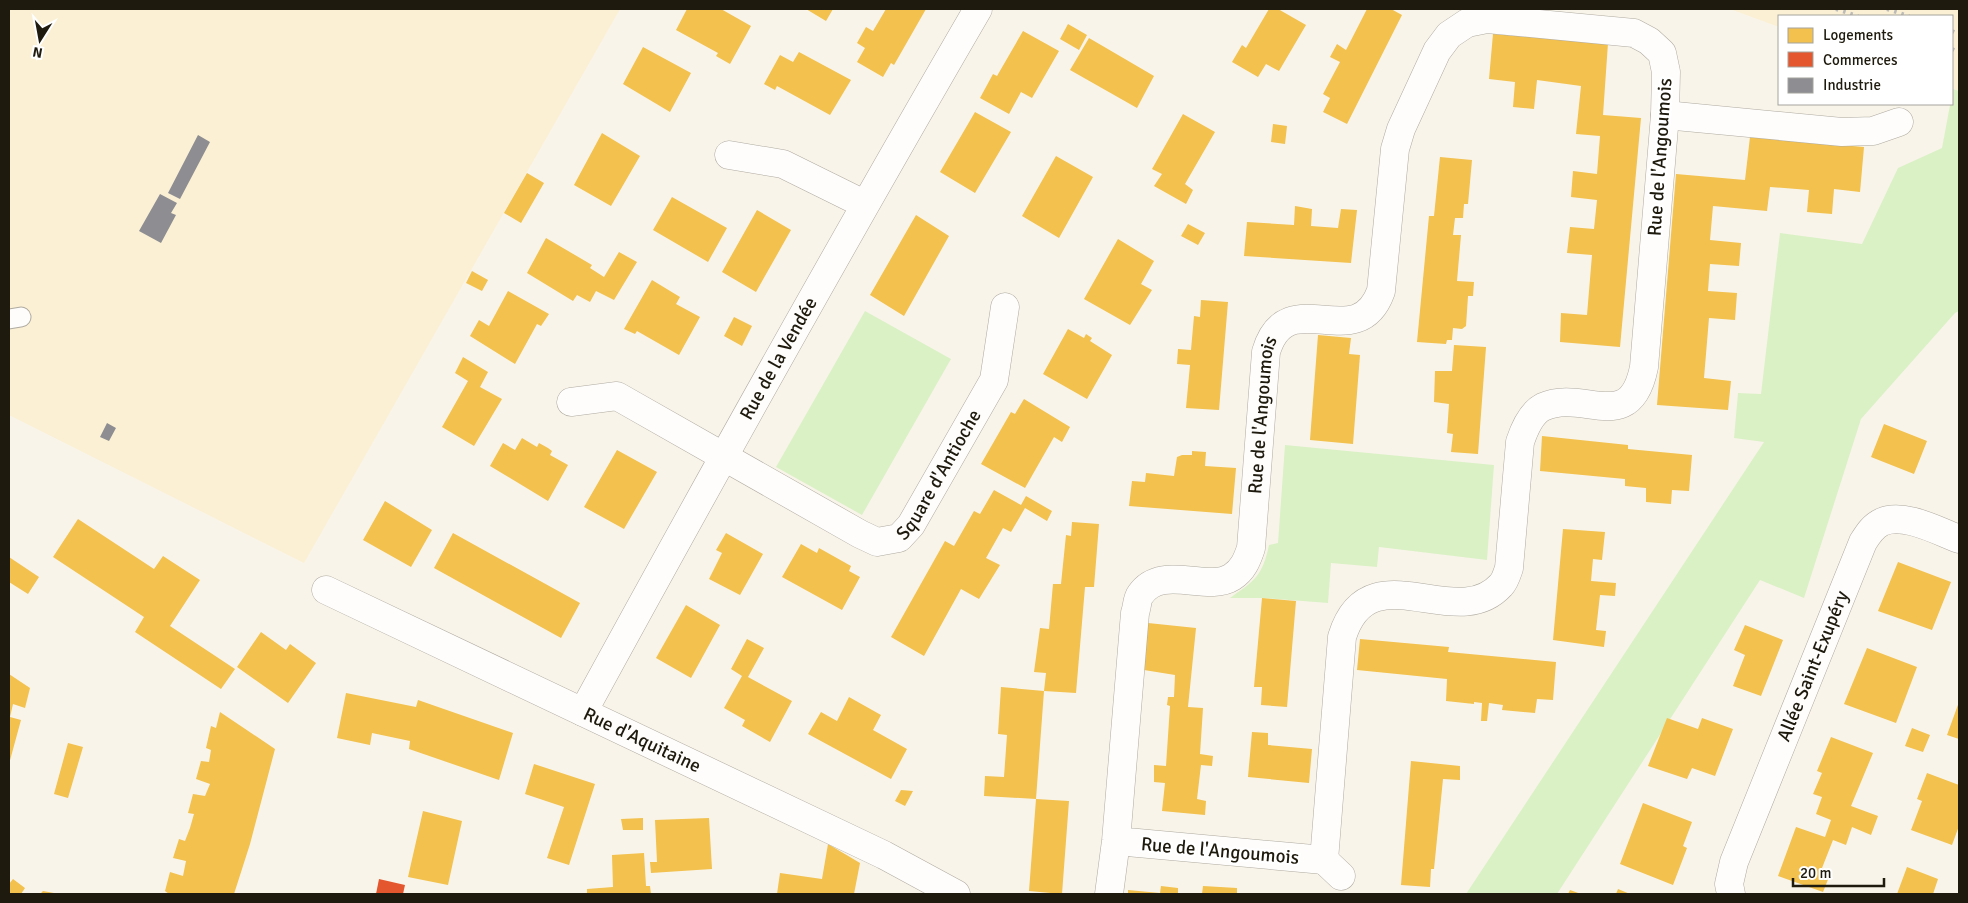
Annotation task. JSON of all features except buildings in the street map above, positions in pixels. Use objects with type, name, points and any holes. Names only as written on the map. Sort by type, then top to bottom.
[{"type":"street","name":"Rue de la Vendée","points":[[584,712],[864,204],[978,9]]},
{"type":"street","name":"Rue de l'Angoumois","points":[[1109,894],[1116,841],[1135,613],[1140,595],[1152,584],[1169,579],[1214,581],[1231,578],[1243,567],[1251,548],[1266,352],[1270,338],[1282,326],[1298,318],[1349,321],[1364,317],[1376,305],[1381,292],[1395,149],[1401,129],[1437,51],[1449,34],[1467,23],[1487,19],[1634,33],[1650,40],[1662,53],[1666,72],[1665,115],[1644,367],[1640,384],[1634,395],[1619,405],[1608,407],[1560,402],[1542,408],[1527,425],[1520,442],[1509,568],[1502,585],[1485,598],[1461,602],[1389,595],[1371,598],[1357,608],[1347,622],[1342,637],[1332,868],[1116,841]]},
{"type":"street","points":[[1665,115],[1842,132],[1873,131],[1899,122]]},
{"type":"street","points":[[729,155],[784,164],[864,204]]},
{"type":"street","name":"Square d'Antioche","points":[[571,402],[617,396],[860,534],[877,542],[899,538],[911,525],[994,380],[1005,307]]},
{"type":"street","name":"Allée Saint-Exupéry","points":[[1731,894],[1729,884],[1734,862],[1863,542],[1871,530],[1881,522],[1894,518],[1909,521],[1959,539]]},
{"type":"street","name":"Rue d'Aquitaine","points":[[326,590],[884,855],[956,894]]},
{"type":"shaded area","points":[[9,9],[620,9],[304,563],[9,415]]},
{"type":"shaded area","points":[[1730,9],[1959,9],[1959,91],[1953,88],[1953,15],[1778,15],[1778,27]]},
{"type":"green space","points":[[1953,89],[1959,91],[1959,311],[1955,313],[1861,419],[1804,598],[1760,580],[1557,894],[1466,894],[1764,442],[1734,438],[1738,393],[1761,394],[1780,233],[1862,244],[1898,168],[1942,148],[1950,105],[1953,105]]},
{"type":"green space","points":[[865,311],[951,359],[862,515],[776,467]]},
{"type":"green space","points":[[1285,445],[1494,465],[1487,560],[1379,547],[1377,567],[1331,563],[1328,603],[1262,598],[1230,598],[1256,577],[1263,564],[1269,545],[1278,543]]},
{"type":"railway","points":[[1836,9],[1855,15]]},
{"type":"railway","points":[[1887,9],[1906,15]]},
{"type":"railway","points":[[1953,31],[1959,34]]},
{"type":"railway","points":[[1953,49],[1959,52]]}]
